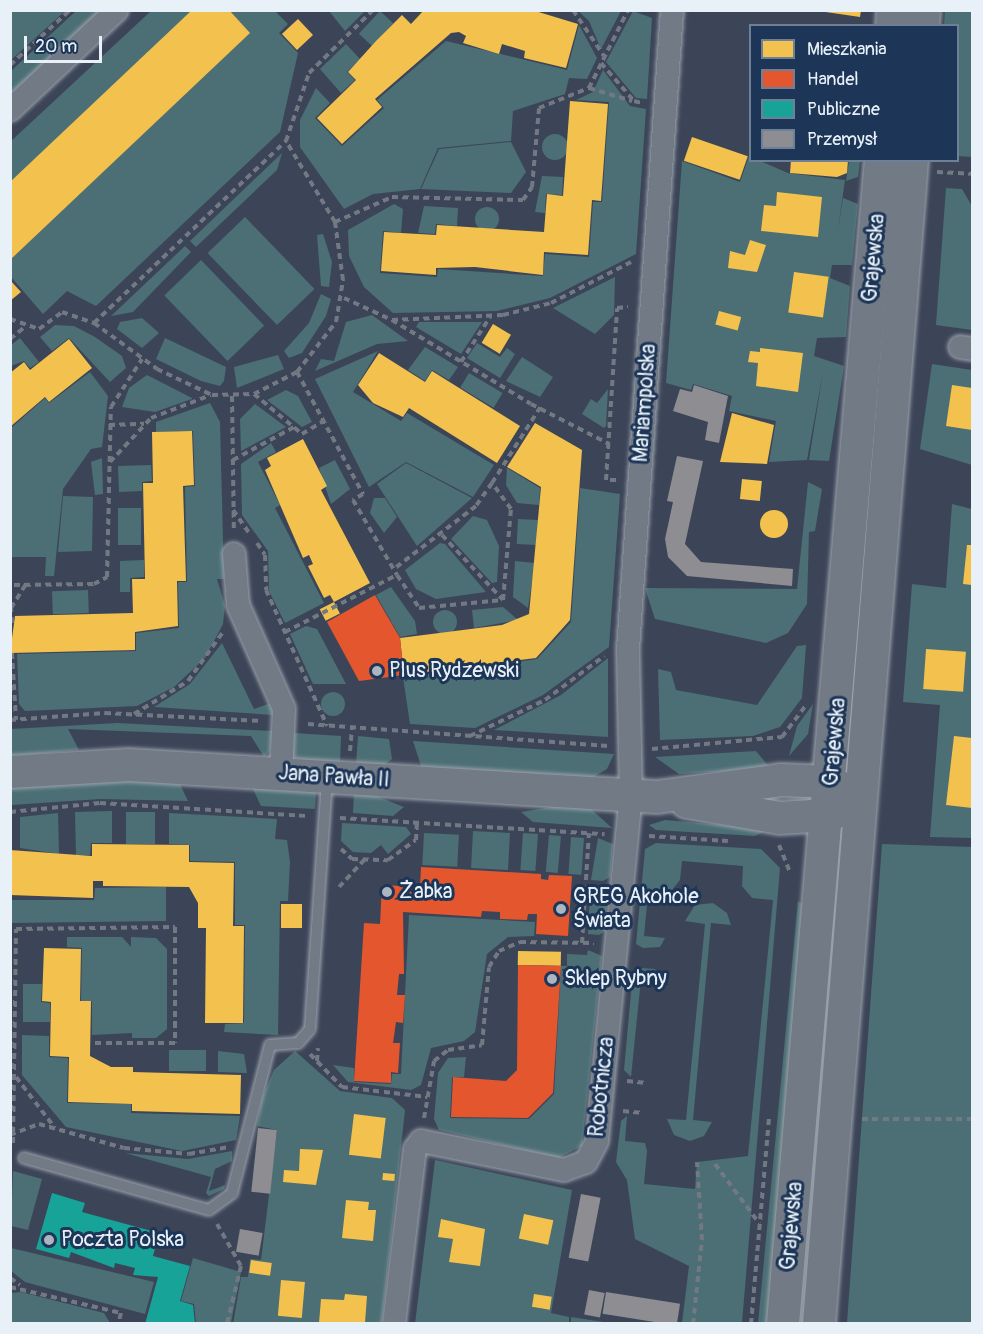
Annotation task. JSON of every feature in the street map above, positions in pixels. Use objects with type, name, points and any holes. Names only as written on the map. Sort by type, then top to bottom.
[{"type":"main road","name":"Grajewska","points":[[783,1323],[832,782],[881,162]]},
{"type":"main road","name":"Grajewska","points":[[819,1323],[862,802],[925,166]]},
{"type":"main road","name":"Jana Pawła II","points":[[10,772],[118,765],[327,776],[644,796],[780,818],[829,815],[862,802]]},
{"type":"main road","name":"Jana Pawła II","points":[[644,796],[781,780],[832,782]]},
{"type":"main road","points":[[832,782],[862,802]]},
{"type":"street","points":[[10,110],[117,10]]},
{"type":"street","name":"Mariampolska","points":[[644,796],[633,748],[628,649],[672,10]]},
{"type":"street","points":[[234,554],[236,600],[282,698],[285,723],[281,774]]},
{"type":"street","name":"Robotnicza","points":[[421,1141],[564,1170],[586,1162],[597,1141],[627,836],[644,796]]},
{"type":"street","points":[[394,1323],[415,1149],[421,1141]]},
{"type":"lane","points":[[24,1158],[209,1210],[232,1193],[270,1045],[298,1043],[310,1029],[327,776]]},
{"type":"path","points":[[10,65],[70,10]]},
{"type":"path","points":[[94,323],[286,141],[309,73],[373,10]]},
{"type":"path","points":[[573,10],[604,57]]},
{"type":"path","points":[[589,88],[628,10]]},
{"type":"path","points":[[601,63],[634,101]]},
{"type":"path","points":[[335,222],[392,197],[523,200],[532,187],[539,108],[589,88],[650,105]]},
{"type":"path","points":[[10,319],[25,327],[39,329],[62,312],[94,323],[142,359],[212,395],[254,394],[297,372],[326,339],[344,298],[335,222],[286,141]]},
{"type":"path","points":[[925,166],[972,174]]},
{"type":"path","points":[[392,320],[491,316],[551,303],[639,258]]},
{"type":"path","points":[[344,298],[392,320],[461,362],[609,444]]},
{"type":"path","points":[[461,362],[491,316]]},
{"type":"path","points":[[10,339],[25,327]]},
{"type":"path","points":[[14,585],[94,584],[107,577],[109,425],[118,393],[142,359]]},
{"type":"path","points":[[297,372],[363,494],[353,500],[419,608],[503,600]]},
{"type":"path","points":[[254,394],[302,434],[324,421]]},
{"type":"path","points":[[109,425],[145,424],[212,395]]},
{"type":"path","points":[[232,396],[234,554]]},
{"type":"path","points":[[394,569],[442,535],[476,506],[541,406]]},
{"type":"path","points":[[110,463],[145,424]]},
{"type":"path","points":[[233,460],[294,427]]},
{"type":"path","points":[[492,483],[511,509],[503,600]]},
{"type":"path","points":[[233,510],[265,555],[266,590],[328,726]]},
{"type":"path","points":[[442,535],[503,600]]},
{"type":"path","points":[[285,632],[398,575]]},
{"type":"path","points":[[12,623],[11,609],[26,584]]},
{"type":"path","points":[[133,715],[178,689],[204,664],[236,600]]},
{"type":"path","points":[[469,737],[545,700],[612,649]]},
{"type":"path","points":[[12,653],[13,720],[133,715],[285,723],[633,748],[782,737]]},
{"type":"path","points":[[10,812],[100,803],[733,841]]},
{"type":"path","points":[[336,844],[352,859],[388,860],[416,840],[417,822]]},
{"type":"path","points":[[582,943],[589,833]]},
{"type":"path","points":[[767,843],[779,843],[790,881]]},
{"type":"path","points":[[334,892],[364,859]]},
{"type":"path","points":[[10,1153],[13,1136],[15,1077],[16,979],[13,929],[175,927],[175,1043],[95,1043]]},
{"type":"path","points":[[421,1141],[427,1097],[438,1057],[482,1045],[489,967],[499,951],[520,942],[616,943]]},
{"type":"path","points":[[10,981],[16,979]]},
{"type":"path","points":[[298,1043],[342,1087],[427,1097]]},
{"type":"path","points":[[15,1077],[56,1129]]},
{"type":"path","points":[[619,1088],[620,1080],[647,1083]]},
{"type":"path","points":[[616,1120],[618,1103]]},
{"type":"path","points":[[751,1323],[770,1104]]},
{"type":"path","points":[[617,1110],[643,1113]]},
{"type":"path","points":[[837,1118],[972,1119]]},
{"type":"path","points":[[13,1136],[39,1124],[124,1148],[189,1154],[245,1142]]},
{"type":"path","points":[[693,1323],[702,1240],[698,1162]]},
{"type":"path","points":[[715,1164],[760,1224]]},
{"type":"path","points":[[209,1210],[241,1266],[227,1323]]},
{"type":"path","points":[[10,1278],[21,1285],[122,1313],[118,1323]]},
{"type":"path","points":[[10,1287],[21,1285]]},
{"type":"green space","points":[[11,10],[65,10],[65,11],[11,60]]},
{"type":"green space","points":[[329,10],[365,11],[345,31]]},
{"type":"green space","points":[[76,11],[101,11],[11,94],[11,71]]},
{"type":"green space","points":[[151,11],[275,11],[288,24],[279,33],[298,53],[280,132],[96,306],[67,291],[43,314],[11,277],[10,142]]},
{"type":"green space","points":[[380,11],[393,23],[372,46],[359,34]]},
{"type":"green space","points":[[578,11],[621,11],[601,49],[589,21]]},
{"type":"green space","points":[[633,11],[652,18],[647,99],[636,98],[606,62]]},
{"type":"green space","points":[[945,11],[972,11],[972,157],[959,156],[959,24],[944,24]]},
{"type":"green space","points":[[579,25],[597,58],[587,79],[569,78],[565,94],[513,111],[511,141],[438,148],[420,189],[373,194],[344,209],[300,147],[300,120],[316,88],[330,103],[315,118],[342,146],[384,108],[377,100],[446,41],[567,70]]},
{"type":"green space","points":[[346,44],[360,59],[347,72],[355,80],[341,93],[320,69]]},
{"type":"green space","points":[[603,70],[630,106],[646,109],[636,254],[550,298],[497,311],[393,313],[364,287],[349,256],[348,230],[394,204],[403,209],[401,233],[383,231],[380,273],[437,277],[438,269],[543,276],[545,254],[589,257],[593,202],[602,202],[609,102],[576,100],[593,92]]},
{"type":"green space","points":[[555,134],[564,138],[568,147],[564,156],[555,160],[546,156],[542,147],[546,138]]},
{"type":"green space","points":[[511,142],[526,172],[511,193],[421,189],[439,149]]},
{"type":"green space","points":[[282,153],[277,170],[196,247],[190,241]]},
{"type":"green space","points":[[749,156],[749,162],[763,162],[788,173],[845,180],[837,236],[843,198],[858,204],[852,265],[832,265],[830,278],[850,286],[846,337],[817,338],[814,356],[844,366],[829,461],[809,460],[823,372],[807,460],[769,462],[776,421],[729,411],[732,396],[693,384],[691,390],[666,383],[682,161],[740,182]]},
{"type":"green space","points":[[849,162],[860,162],[858,177],[846,181]]},
{"type":"green space","points":[[542,176],[563,177],[562,195],[546,194],[545,213],[535,212]]},
{"type":"green space","points":[[946,188],[962,189],[972,206],[972,330],[936,325]]},
{"type":"green space","points":[[424,206],[458,208],[457,226],[436,224],[435,234],[418,233]]},
{"type":"green space","points":[[487,207],[496,210],[499,219],[496,228],[487,231],[478,228],[475,219],[478,210]]},
{"type":"green space","points":[[245,217],[314,289],[277,325],[208,253]]},
{"type":"green space","points":[[323,234],[332,262],[329,287],[321,286],[317,235]]},
{"type":"green space","points":[[185,246],[191,252],[133,312],[111,316]]},
{"type":"green space","points":[[201,260],[264,325],[228,361],[164,295]]},
{"type":"green space","points":[[615,277],[614,315],[595,334],[553,308]]},
{"type":"green space","points":[[321,294],[331,299],[326,316],[302,353],[289,358],[284,351],[309,323]]},
{"type":"green space","points":[[372,315],[408,341],[377,344],[315,371],[321,359],[334,361],[346,322]]},
{"type":"green space","points":[[142,318],[159,333],[142,348],[117,329],[120,322]]},
{"type":"green space","points":[[419,322],[482,322],[461,354],[416,327]]},
{"type":"green space","points":[[55,325],[74,326],[95,337],[122,356],[126,368],[110,382],[69,338],[52,351],[40,337]]},
{"type":"green space","points":[[20,338],[39,362],[30,368],[24,361],[11,366],[11,345]]},
{"type":"green space","points":[[165,338],[226,367],[224,381],[220,386],[201,381],[156,359]]},
{"type":"green space","points":[[477,343],[500,357],[507,348],[515,354],[500,378],[467,358]]},
{"type":"green space","points":[[425,347],[458,367],[449,380],[432,370],[425,381],[408,370]]},
{"type":"green space","points":[[378,351],[353,392],[401,421],[407,413],[494,465],[473,497],[406,462],[369,487],[315,379]]},
{"type":"green space","points":[[278,355],[284,369],[237,388],[234,367]]},
{"type":"green space","points":[[522,357],[553,377],[540,397],[506,381]]},
{"type":"green space","points":[[932,364],[972,370],[972,465],[920,449]]},
{"type":"green space","points":[[90,372],[108,396],[102,447],[91,449],[63,489],[54,576],[45,576],[46,557],[11,557],[11,428],[45,398],[49,403]]},
{"type":"green space","points":[[469,373],[502,393],[494,408],[460,388]]},
{"type":"green space","points":[[147,375],[192,399],[155,412],[122,407],[129,388]]},
{"type":"green space","points":[[608,389],[604,428],[582,414],[591,399],[597,403]]},
{"type":"green space","points":[[286,390],[298,396],[312,422],[302,427],[267,400]]},
{"type":"green space","points":[[210,403],[220,422],[224,579],[217,579],[225,606],[223,624],[205,658],[174,687],[137,706],[25,711],[19,704],[17,654],[136,651],[136,633],[179,628],[178,582],[187,582],[185,487],[195,486],[193,431],[156,432],[156,422]]},
{"type":"green space","points":[[255,404],[286,427],[241,451],[240,419]]},
{"type":"green space","points":[[271,443],[276,452],[258,462],[280,505],[275,508],[324,603],[285,623],[269,591],[268,551],[242,515],[241,464]]},
{"type":"green space","points":[[102,458],[103,494],[95,495],[91,462]]},
{"type":"green space","points":[[335,460],[350,489],[331,504],[319,468]]},
{"type":"green space","points":[[406,463],[472,498],[417,546],[377,484]]},
{"type":"green space","points":[[151,465],[152,481],[142,482],[142,491],[119,492],[118,466]]},
{"type":"green space","points":[[507,468],[540,488],[539,505],[517,503],[506,485]]},
{"type":"green space","points":[[808,482],[822,489],[815,531],[809,532],[807,604],[788,633],[766,643],[655,619],[645,588],[797,589]]},
{"type":"green space","points":[[580,488],[620,494],[609,647],[543,695],[475,728],[410,724],[403,677],[537,659],[571,622]]},
{"type":"green space","points":[[63,496],[93,497],[92,551],[58,552]]},
{"type":"green space","points":[[374,498],[385,498],[397,517],[384,533],[370,513]]},
{"type":"green space","points":[[952,504],[972,509],[972,838],[930,837],[940,705],[903,702],[912,584],[946,588]]},
{"type":"green space","points":[[118,508],[141,508],[141,545],[118,545]]},
{"type":"green space","points":[[473,516],[487,520],[499,546],[497,582],[492,583],[451,539]]},
{"type":"green space","points":[[518,519],[538,520],[537,545],[517,544]]},
{"type":"green space","points":[[440,543],[445,544],[486,592],[436,599],[416,589],[405,570]]},
{"type":"green space","points":[[144,560],[144,577],[130,578],[130,592],[120,592],[120,561]]},
{"type":"green space","points":[[515,561],[535,563],[528,608],[513,597]]},
{"type":"green space","points":[[391,587],[415,621],[417,634],[400,637],[376,595]]},
{"type":"green space","points":[[88,590],[89,613],[53,614],[52,591]]},
{"type":"green space","points":[[503,607],[518,620],[474,628],[472,610]]},
{"type":"green space","points":[[445,610],[454,613],[457,622],[454,631],[445,634],[436,631],[433,622],[436,613]]},
{"type":"green space","points":[[306,626],[317,629],[346,684],[313,684],[290,634]]},
{"type":"green space","points":[[222,643],[254,709],[271,703],[273,715],[154,707],[190,684]]},
{"type":"green space","points":[[806,645],[802,698],[780,727],[753,736],[660,740],[658,669],[671,672],[676,690],[757,705],[797,646]]},
{"type":"green space","points":[[608,658],[608,737],[494,730],[561,695]]},
{"type":"green space","points":[[333,692],[342,695],[345,704],[342,713],[333,716],[324,713],[321,704],[324,695]]},
{"type":"green space","points":[[813,704],[808,734],[789,756],[797,726]]},
{"type":"green space","points":[[117,723],[272,731],[270,751],[264,757],[251,736],[68,729],[79,750],[11,756],[11,729]]},
{"type":"green space","points":[[294,733],[341,736],[340,763],[299,760],[292,754]]},
{"type":"green space","points":[[358,736],[389,739],[392,759],[384,765],[356,764]]},
{"type":"green space","points":[[413,741],[614,754],[607,769],[590,779],[422,769]]},
{"type":"green space","points":[[756,751],[770,768],[679,774],[655,757]]},
{"type":"green space","points":[[132,780],[180,784],[188,801],[100,799],[11,805],[11,788]]},
{"type":"green space","points":[[252,787],[316,792],[315,809],[261,806]]},
{"type":"green space","points":[[354,793],[371,794],[404,807],[393,816],[353,813]]},
{"type":"green space","points":[[557,806],[591,809],[612,828],[533,822],[521,812]]},
{"type":"green space","points":[[112,811],[112,843],[91,843],[90,855],[76,855],[75,812]]},
{"type":"green space","points":[[126,812],[155,812],[155,844],[126,844]]},
{"type":"green space","points":[[58,813],[59,854],[20,848],[20,817]]},
{"type":"green space","points":[[169,813],[277,819],[275,839],[287,840],[290,862],[288,901],[280,901],[278,1035],[224,1032],[225,1024],[244,1023],[245,925],[235,925],[235,862],[190,861],[190,845],[169,844]]},
{"type":"green space","points":[[665,820],[769,829],[755,836],[656,830],[649,825]]},
{"type":"green space","points":[[342,823],[406,827],[411,834],[388,854],[381,845],[371,853],[353,852],[341,841]]},
{"type":"green space","points":[[473,831],[510,833],[508,870],[471,868]]},
{"type":"green space","points":[[424,833],[459,835],[457,867],[422,865]]},
{"type":"green space","points":[[523,833],[538,834],[535,871],[520,870]]},
{"type":"green space","points":[[549,835],[561,836],[558,873],[546,872]]},
{"type":"green space","points":[[571,837],[584,838],[581,875],[568,874]]},
{"type":"green space","points":[[598,838],[613,844],[610,877],[603,881],[591,880]]},
{"type":"green space","points":[[656,843],[761,849],[780,868],[742,1323],[682,1323],[689,1266],[635,1239],[627,1180],[616,1162],[621,1121],[627,1116],[625,1141],[645,1143],[647,1151],[644,1184],[695,1189],[697,1162],[748,1156],[773,900],[752,898],[742,886],[743,866],[682,861],[680,880],[668,895],[648,894],[644,936],[665,938],[660,947],[643,948],[636,944],[645,849]]},
{"type":"green space","points":[[882,844],[972,847],[972,1323],[847,1323]]},
{"type":"green space","points":[[166,887],[166,921],[11,923],[11,900],[94,900],[95,888]]},
{"type":"green space","points":[[590,892],[607,897],[605,931],[599,935],[588,934]]},
{"type":"green space","points":[[798,901],[804,905],[767,1323],[758,1324]]},
{"type":"green space","points":[[713,903],[727,913],[731,925],[711,923],[693,1120],[712,1122],[704,1136],[690,1141],[674,1135],[667,1119],[686,1120],[705,924],[685,921],[695,905]]},
{"type":"green space","points":[[834,909],[840,910],[804,1323],[799,1324]]},
{"type":"green space","points":[[409,915],[535,922],[534,936],[508,937],[487,954],[475,1032],[464,1041],[431,1048],[421,1085],[411,1090],[348,1082],[333,1065],[354,1068],[354,1082],[391,1084],[392,1074],[401,1074]]},
{"type":"green space","points":[[67,937],[122,937],[131,947],[131,937],[156,938],[167,949],[167,1029],[156,1038],[132,1038],[132,1033],[92,1035],[92,1001],[81,1001],[82,948],[67,947]]},
{"type":"green space","points":[[588,950],[602,956],[582,1146],[558,1158],[439,1130],[434,1119],[438,1073],[448,1058],[466,1057],[464,1077],[452,1077],[450,1118],[529,1119],[554,1094],[561,966],[567,966],[567,954],[587,955]]},
{"type":"green space","points":[[640,968],[655,969],[661,980],[641,979],[631,1077],[624,1070],[633,971]]},
{"type":"green space","points":[[23,984],[42,984],[41,1002],[50,1003],[50,1022],[23,1022]]},
{"type":"green space","points":[[22,1035],[49,1036],[49,1057],[68,1058],[67,1103],[131,1104],[131,1113],[240,1116],[236,1140],[182,1151],[66,1127],[22,1075]]},
{"type":"green space","points":[[169,1050],[206,1050],[206,1071],[169,1071]]},
{"type":"green space","points":[[218,1051],[244,1054],[247,1073],[218,1072]]},
{"type":"green space","points":[[295,1051],[340,1091],[392,1098],[405,1110],[382,1323],[233,1324],[241,1277],[248,1277],[250,1259],[261,1260],[277,1130],[257,1126],[262,1098],[274,1070]]},
{"type":"green space","points":[[232,1151],[232,1161],[215,1169],[209,1191],[225,1185],[224,1189],[209,1196],[206,1193],[211,1177],[125,1153],[188,1159]]},
{"type":"green space","points":[[435,1160],[572,1190],[551,1313],[569,1317],[569,1323],[415,1324]]},
{"type":"green space","points":[[13,1171],[42,1179],[28,1230],[11,1226]]},
{"type":"green space","points":[[11,1248],[154,1282],[145,1314],[25,1282],[11,1271]]},
{"type":"green space","points":[[193,1258],[241,1272],[231,1323],[196,1323],[194,1304],[181,1301]]},
{"type":"green space","points":[[21,1292],[104,1313],[110,1323],[11,1323],[11,1293]]},
{"type":"green space","points":[[571,1317],[610,1323],[571,1323]]},
{"type":"building: Mieszkania","points":[[192,10],[229,10],[250,33],[10,260],[10,182]]},
{"type":"building: Mieszkania","points":[[424,10],[532,10],[578,24],[566,68],[524,58],[525,51],[502,44],[499,54],[463,43],[466,36],[459,32],[451,33],[375,99],[382,107],[342,144],[317,118],[356,80],[348,72],[376,41],[402,15],[411,24]]},
{"type":"building: Mieszkania","points":[[812,10],[861,10],[860,17]]},
{"type":"building: Mieszkania","points":[[298,19],[313,35],[297,50],[282,34]]},
{"type":"building: Mieszkania","points":[[570,101],[608,104],[601,201],[592,200],[588,255],[544,252],[543,275],[475,267],[436,268],[436,275],[381,271],[384,232],[436,235],[437,225],[544,232],[547,194],[563,196]]},
{"type":"building: Mieszkania","points":[[692,137],[748,156],[740,180],[684,161]]},
{"type":"building: Mieszkania","points":[[791,162],[848,162],[847,173],[837,177],[790,173]]},
{"type":"building: Mieszkania","points":[[777,192],[822,197],[818,237],[761,231],[764,205],[776,206]]},
{"type":"building: Mieszkania","points":[[750,240],[766,245],[757,272],[728,268],[730,251],[745,255]]},
{"type":"building: Mieszkania","points":[[794,272],[829,277],[823,317],[788,313]]},
{"type":"building: Mieszkania","points":[[10,280],[21,292],[10,301]]},
{"type":"building: Mieszkania","points":[[719,311],[741,317],[738,330],[715,325]]},
{"type":"building: Mieszkania","points":[[493,324],[511,335],[500,354],[482,343]]},
{"type":"building: Mieszkania","points":[[69,339],[92,368],[49,402],[45,397],[10,427],[10,373],[24,362],[30,370]]},
{"type":"building: Mieszkania","points":[[760,348],[803,353],[798,392],[756,386],[758,363],[748,362],[750,351],[760,352]]},
{"type":"building: Mieszkania","points":[[379,353],[425,382],[432,371],[520,426],[497,463],[409,408],[403,417],[373,403],[358,385]]},
{"type":"building: Mieszkania","points":[[952,385],[972,388],[972,430],[946,426]]},
{"type":"building: Mieszkania","points":[[732,413],[774,425],[767,464],[720,462]]},
{"type":"building: Mieszkania","points":[[535,423],[582,450],[570,620],[536,658],[404,675],[400,638],[502,625],[529,614],[541,487],[507,467]]},
{"type":"building: Mieszkania","points":[[192,431],[194,485],[183,486],[186,581],[177,581],[178,626],[135,632],[135,650],[10,653],[15,616],[133,613],[132,579],[145,579],[143,483],[153,483],[152,432]]},
{"type":"building: Mieszkania","points":[[303,439],[327,486],[321,490],[370,583],[334,602],[330,595],[324,598],[308,566],[313,564],[309,555],[303,558],[265,470],[271,466],[267,458]]},
{"type":"building: Mieszkania","points":[[742,479],[762,481],[760,501],[740,499]]},
{"type":"building: Mieszkania","points":[[774,510],[784,514],[788,524],[784,534],[774,538],[764,534],[760,524],[764,514]]},
{"type":"building: Mieszkania","points":[[967,545],[972,545],[972,585],[963,584]]},
{"type":"building: Mieszkania","points":[[334,602],[340,614],[326,621],[320,609]]},
{"type":"building: Mieszkania","points":[[926,649],[966,652],[963,692],[923,689]]},
{"type":"building: Mieszkania","points":[[954,736],[972,738],[972,808],[946,805]]},
{"type":"building: Mieszkania","points":[[92,844],[189,845],[189,862],[234,863],[233,926],[244,926],[243,1023],[205,1023],[206,928],[198,928],[198,903],[189,887],[103,886],[103,881],[93,881],[93,898],[10,895],[10,850],[92,856]]},
{"type":"building: Mieszkania","points":[[281,904],[302,904],[302,928],[281,928]]},
{"type":"building: Mieszkania","points":[[44,948],[81,949],[80,1001],[91,1001],[90,1056],[111,1067],[133,1067],[133,1072],[241,1075],[240,1114],[132,1111],[132,1104],[68,1102],[69,1057],[50,1056],[51,1002],[42,1001]]},
{"type":"building: Mieszkania","points":[[518,951],[561,952],[561,966],[518,965]]},
{"type":"building: Mieszkania","points":[[354,1114],[386,1118],[381,1159],[349,1155]]},
{"type":"building: Mieszkania","points":[[300,1149],[323,1150],[316,1185],[283,1182],[284,1170],[299,1171]]},
{"type":"building: Mieszkania","points":[[383,1173],[395,1174],[394,1181],[382,1180]]},
{"type":"building: Mieszkania","points":[[346,1200],[369,1202],[368,1210],[376,1210],[373,1241],[342,1238]]},
{"type":"building: Mieszkania","points":[[524,1214],[553,1220],[548,1245],[519,1238]]},
{"type":"building: Mieszkania","points":[[441,1219],[485,1229],[480,1266],[449,1262],[453,1239],[438,1237]]},
{"type":"building: Mieszkania","points":[[251,1260],[272,1263],[270,1276],[249,1273]]},
{"type":"building: Mieszkania","points":[[281,1280],[305,1282],[302,1318],[278,1316]]},
{"type":"building: Mieszkania","points":[[345,1294],[367,1296],[365,1323],[319,1323],[321,1299],[344,1300]]},
{"type":"building: Mieszkania","points":[[534,1294],[552,1297],[550,1310],[532,1307]]},
{"type":"building: Handel","points":[[375,595],[400,638],[404,675],[359,681],[327,622]]},
{"type":"building: Handel","points":[[421,867],[541,874],[541,879],[548,880],[549,875],[572,876],[568,936],[536,934],[537,914],[528,914],[527,920],[500,919],[500,912],[482,911],[481,917],[403,912],[404,974],[399,974],[397,995],[405,995],[403,1023],[396,1022],[393,1043],[400,1043],[398,1073],[391,1072],[391,1083],[354,1081],[364,923],[380,924],[382,885],[420,887]]},
{"type":"building: Handel","points":[[518,965],[561,966],[553,1093],[528,1118],[451,1117],[453,1077],[506,1081],[517,1070]]},
{"type":"building: Publiczne","points":[[52,1193],[85,1203],[82,1212],[159,1233],[153,1256],[190,1266],[180,1301],[193,1305],[195,1324],[145,1324],[158,1277],[133,1275],[135,1268],[115,1263],[114,1268],[71,1252],[69,1258],[36,1249]]},
{"type":"building: Przemysł","points":[[694,385],[728,396],[719,443],[705,440],[708,422],[673,411],[680,389],[692,392]]},
{"type":"building: Przemysł","points":[[677,456],[703,461],[685,544],[701,562],[793,569],[792,586],[687,576],[668,557],[665,539],[673,502],[667,501]]},
{"type":"building: Przemysł","points":[[258,1128],[277,1130],[270,1194],[251,1192]]},
{"type":"building: Przemysł","points":[[581,1194],[601,1198],[588,1262],[569,1258]]},
{"type":"building: Przemysł","points":[[240,1229],[263,1233],[259,1256],[236,1252]]},
{"type":"building: Przemysł","points":[[589,1290],[605,1293],[600,1318],[584,1315]]},
{"type":"building: Przemysł","points":[[606,1292],[680,1304],[677,1324],[603,1314]]},
{"type":"place","name":"Plus Rydzewski","points":[[377,671]]},
{"type":"place","name":"Żabka","points":[[387,892]]},
{"type":"place","name":"GREG Akohole Świata","points":[[561,909]]},
{"type":"place","name":"Sklep Rybny","points":[[552,979]]},
{"type":"place","name":"Poczta Polska","points":[[49,1240]]}]
